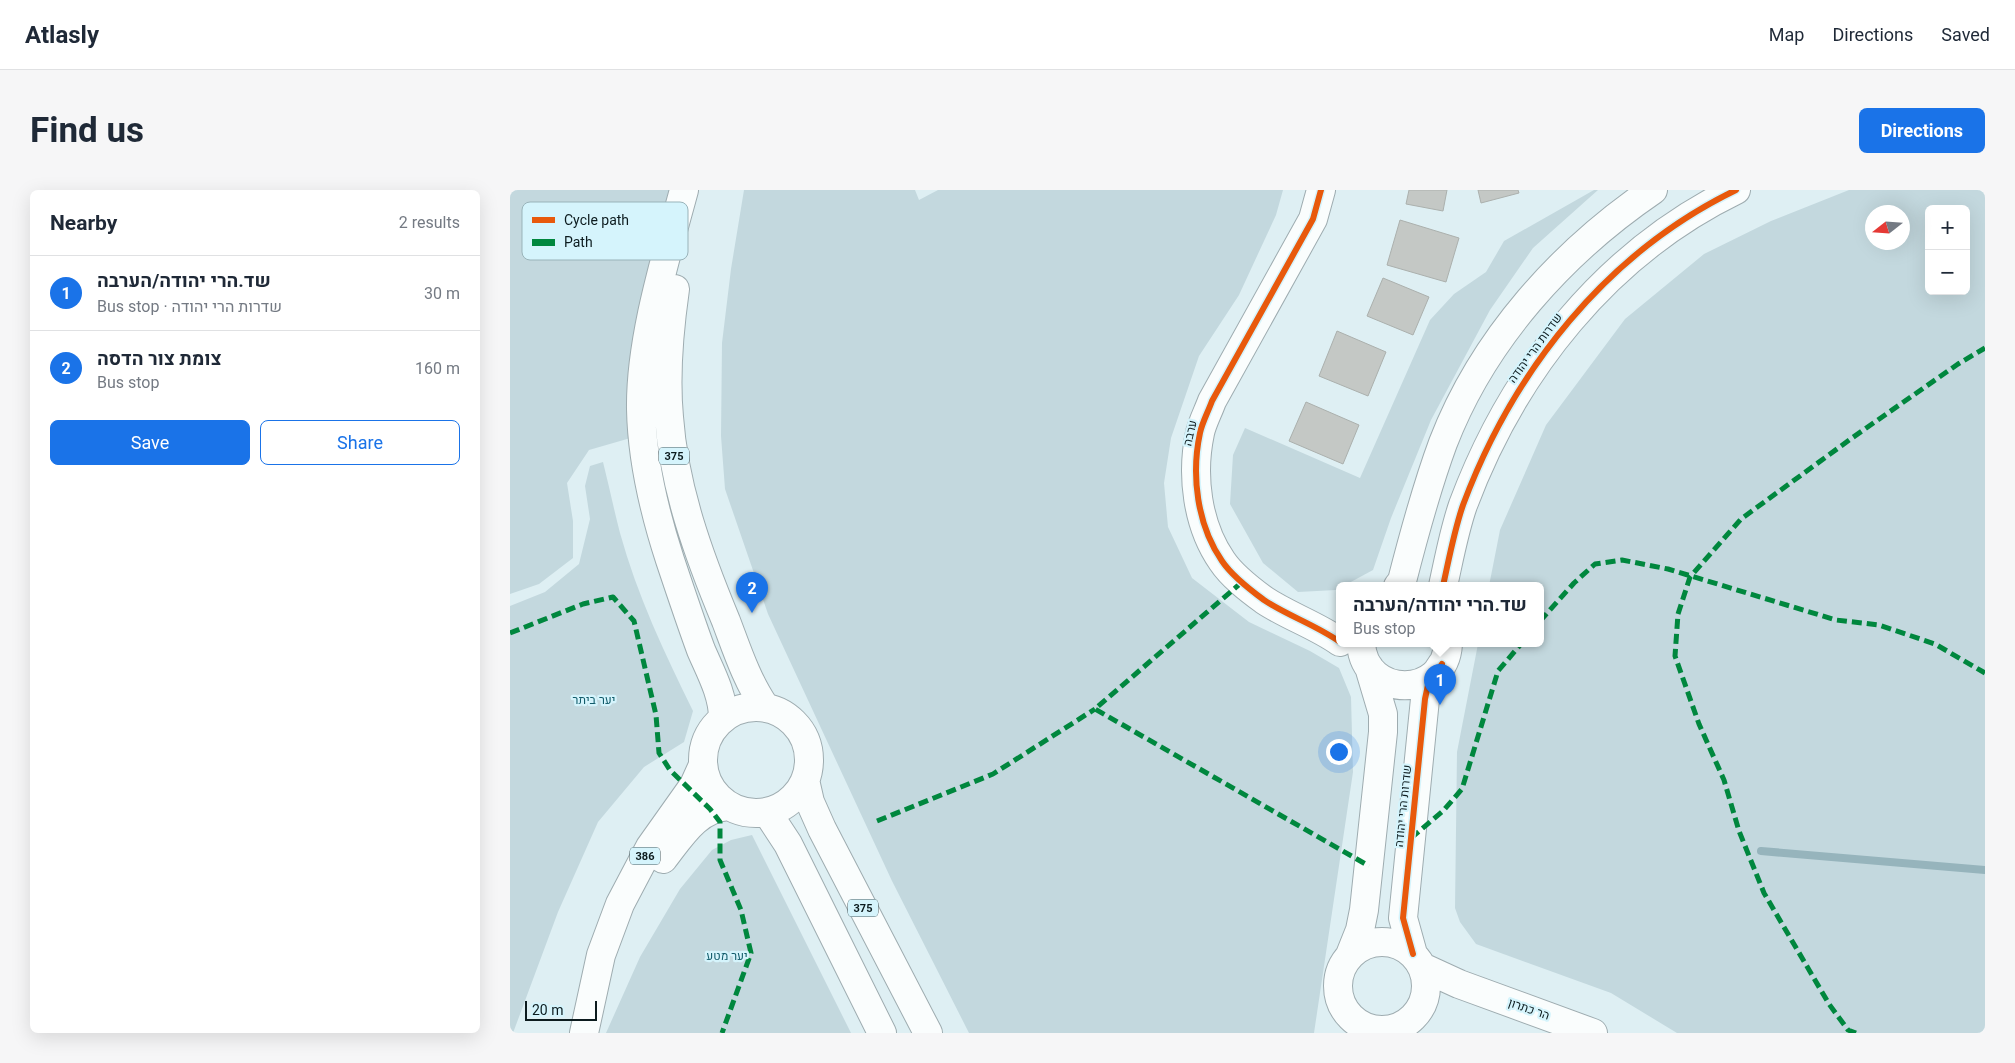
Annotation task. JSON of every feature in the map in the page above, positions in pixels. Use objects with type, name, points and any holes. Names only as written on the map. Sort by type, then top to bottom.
[{"type":"street","name":"375","points":[[688,203],[690,190]]},
{"type":"street","name":"ערבה","points":[[1321,190],[1313,219],[1212,401],[1200,432],[1196,462],[1198,500],[1207,531],[1222,561],[1242,582],[1265,600],[1321,628],[1336,639]]},
{"type":"street","points":[[1401,582],[1419,513],[1444,442],[1463,399],[1484,364],[1529,299],[1557,270],[1599,229],[1653,190]]},
{"type":"street","name":"שדרות הרי יהודה","points":[[1444,582],[1462,507],[1481,460],[1520,387],[1557,334],[1627,262],[1696,213],[1736,190]]},
{"type":"street","name":"375","points":[[667,260],[649,335],[642,377],[643,444],[656,514],[687,611],[720,694],[723,718]]},
{"type":"street","name":"375","points":[[679,260],[670,323],[668,417],[674,459],[686,512],[699,553],[741,660],[765,707],[789,717],[801,730],[809,755],[805,780],[810,802],[822,829],[928,1033]]},
{"type":"street","name":"ערבה","points":[[1302,619],[1318,622],[1336,620]]},
{"type":"street","name":"ערבה","points":[[1348,647],[1366,658],[1379,678],[1389,683],[1404,686],[1419,684],[1432,676],[1445,654]]},
{"type":"street","name":"שדרות הרי יהודה","points":[[1418,960],[1403,918],[1425,699],[1428,685],[1445,654]]},
{"type":"street","points":[[1350,955],[1362,946],[1378,941],[1393,943],[1418,960],[1427,981],[1426,997],[1411,1021],[1397,1029],[1382,1031],[1346,1022],[1339,997],[1338,982],[1342,967],[1350,955],[1360,930],[1364,910],[1383,732],[1383,714],[1366,658]]},
{"type":"street","points":[[729,806],[712,790],[703,765],[707,738],[723,718],[748,707],[765,707]]},
{"type":"street","name":"386","points":[[584,1033],[601,955],[634,874],[650,847],[694,785],[703,765]]},
{"type":"street","name":"375","points":[[729,806],[740,811],[767,812],[790,801],[805,780]]},
{"type":"street","name":"386","points":[[601,955],[655,870],[694,820],[710,809],[729,806]]},
{"type":"street","points":[[767,812],[794,854],[882,1033]]},
{"type":"street","name":"הר כתרון","points":[[1418,960],[1442,977],[1593,1033]]},
{"type":"street","name":"הר כתרון","points":[[1411,1021],[1441,1000],[1467,995],[1493,997]]},
{"type":"green space","points":[[510,190],[671,190],[669,202],[522,202],[522,260],[661,260],[634,437],[589,450],[567,483],[573,521],[573,558],[539,584],[510,594]]},
{"type":"green space","points":[[744,190],[915,190],[919,200],[938,190],[1283,190],[1276,215],[1239,295],[1199,356],[1171,438],[1164,483],[1168,527],[1192,578],[1249,622],[1310,651],[1339,668],[1351,697],[1353,772],[1314,1033],[969,1033],[892,881],[768,614],[725,489],[721,436],[722,343],[731,269]]},
{"type":"green space","points":[[1594,190],[1598,190],[1533,248],[1490,310],[1431,420],[1391,518],[1373,570],[1351,582],[1336,582],[1336,590],[1298,592],[1263,563],[1230,504],[1233,455],[1245,428],[1360,478],[1430,320],[1454,294],[1486,272],[1504,241]]},
{"type":"green space","points":[[1849,190],[1985,190],[1985,1033],[1677,1033],[1611,993],[1476,944],[1460,922],[1455,908],[1457,752],[1477,647],[1544,647],[1544,582],[1490,582],[1500,530],[1546,425],[1625,319],[1704,254],[1771,221]]},
{"type":"green space","name":"יער ביתר","points":[[603,462],[620,533],[643,602],[693,711],[684,742],[644,767],[598,822],[558,912],[513,1033],[510,1033],[510,606],[545,592],[579,564],[590,519],[585,486],[590,466]]},
{"type":"green space","name":"יער מטע","points":[[752,835],[851,1033],[606,1033],[640,957],[680,889],[712,850],[731,840]]},
{"type":"building","points":[[1409,190],[1447,190],[1443,211],[1406,204]]},
{"type":"building","points":[[1478,190],[1518,190],[1519,193],[1481,203]]},
{"type":"building","points":[[1400,220],[1459,238],[1446,282],[1387,265]]},
{"type":"building","points":[[1383,278],[1429,297],[1413,335],[1367,316]]},
{"type":"building","points":[[1337,331],[1386,352],[1368,396],[1319,376]]},
{"type":"building","points":[[1306,402],[1359,425],[1343,464],[1289,441]]},
{"type":"waterway","points":[[1761,851],[1985,870]]},
{"type":"marked path","points":[[1856,1033],[1848,1030],[1829,1004],[1764,893],[1739,831],[1724,780],[1699,724],[1675,656],[1678,614],[1690,577],[1741,519],[1852,438],[1958,364],[1985,348]]},
{"type":"marked path","points":[[1544,617],[1574,583],[1595,564],[1622,560],[1668,569],[1836,620],[1879,625],[1935,644],[1985,673]]},
{"type":"marked path","points":[[1242,582],[1095,709],[1369,866]]},
{"type":"marked path","points":[[510,633],[583,604],[613,597],[634,621],[656,715],[659,753],[670,770],[710,809],[720,822],[720,860],[741,910],[751,953],[722,1033]]},
{"type":"marked path","points":[[1411,838],[1443,811],[1462,789],[1498,671],[1518,647]]},
{"type":"marked path","points":[[877,821],[993,774],[1095,709]]},
{"type":"cycle path","points":[[1321,190],[1313,219],[1212,401],[1200,433],[1197,449],[1196,482],[1198,499],[1207,532],[1222,561],[1231,572],[1264,600],[1336,640]]},
{"type":"cycle path","points":[[1444,582],[1463,505],[1484,456],[1508,408],[1537,363],[1570,321],[1606,282],[1646,247],[1689,216],[1736,190]]},
{"type":"cycle path","points":[[1413,954],[1403,918],[1425,699],[1428,685],[1442,664]]},
{"type":"place","name":"צומת צור הדסה","points":[[752,613]]},
{"type":"place","name":"שד.הרי יהודה/הערבה","points":[[1440,705]]}]
